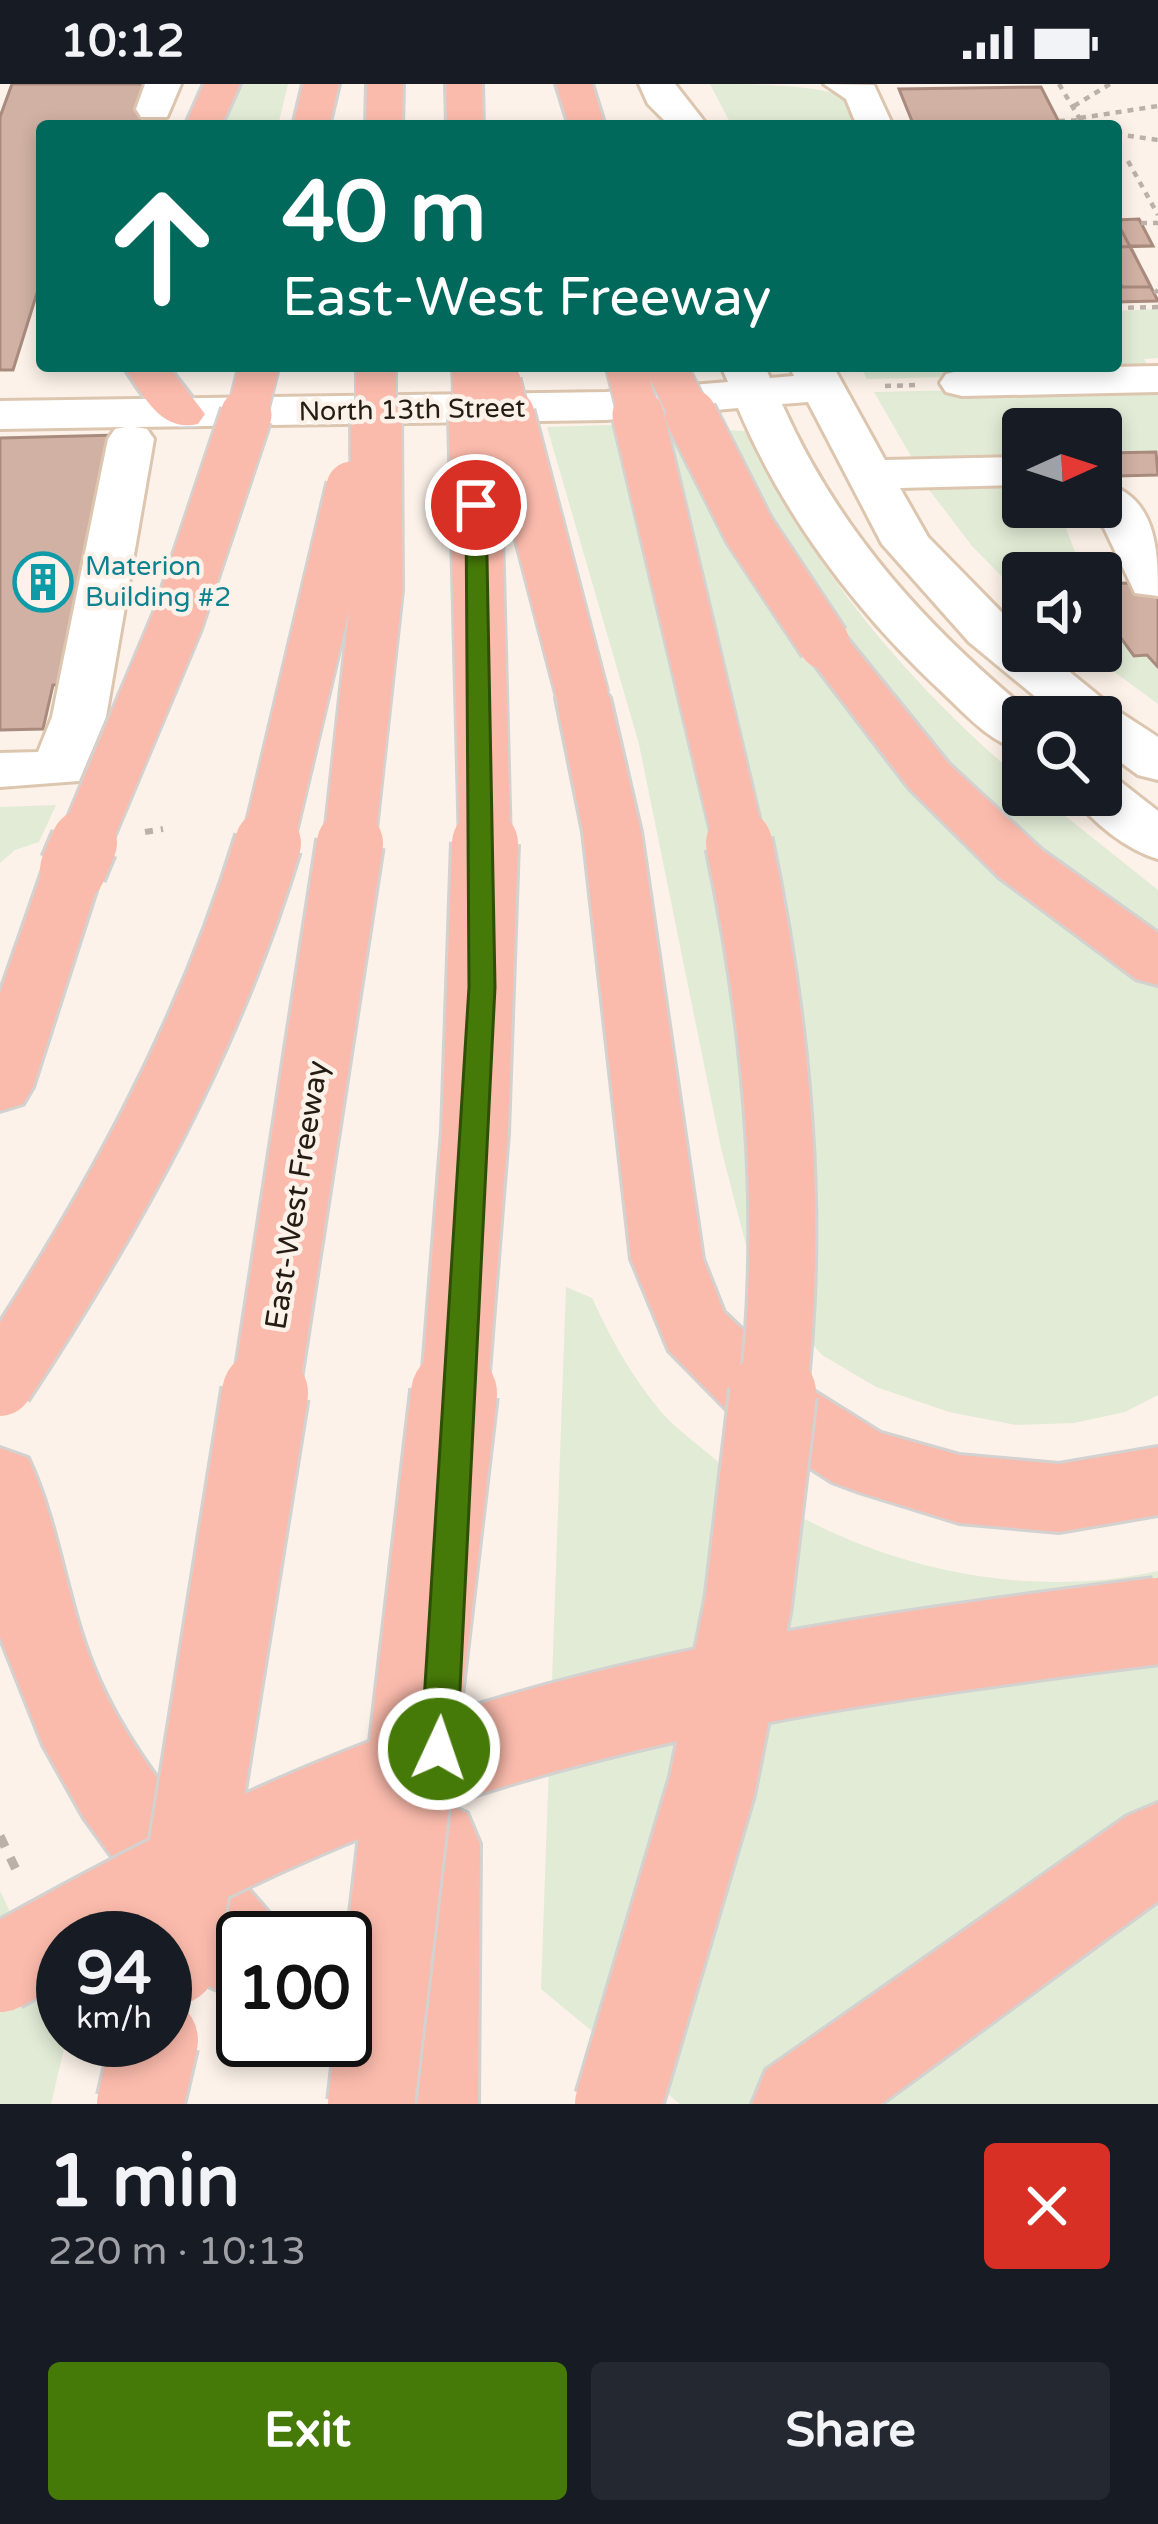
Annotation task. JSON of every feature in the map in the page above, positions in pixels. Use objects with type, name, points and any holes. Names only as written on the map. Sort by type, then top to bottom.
[{"type":"highway","points":[[206,120],[222,84]]},
{"type":"highway","points":[[312,120],[321,84]]},
{"type":"highway","points":[[384,120],[385,84]]},
{"type":"highway","points":[[464,84],[465,120]]},
{"type":"highway","points":[[564,84],[570,120]]},
{"type":"highway","points":[[574,84],[585,120]]},
{"type":"highway","points":[[0,1087],[73,869],[182,620],[238,456],[258,372]]},
{"type":"highway","points":[[430,2104],[439,1749],[482,987],[483,791],[472,372]]},
{"type":"highway","points":[[500,372],[583,698],[612,832],[668,1259],[695,1330],[766,1400],[859,1459],[959,1489],[1059,1498],[1158,1480]]},
{"type":"highway","points":[[618,2104],[712,1786],[748,1604],[778,1355],[784,1147],[757,927],[716,731],[627,372]]},
{"type":"highway","points":[[669,372],[749,530],[824,643],[929,776],[1021,865],[1158,964]]},
{"type":"highway","points":[[0,1383],[104,1221],[201,1028],[234,946],[270,837],[375,381]]},
{"type":"highway","name":"East-West Freeway","points":[[191,1911],[358,780],[377,590],[375,381]]},
{"type":"highway","points":[[371,2104],[455,1414]]},
{"type":"highway","points":[[0,1482],[22,1581],[57,1683],[142,1828],[159,1911]]},
{"type":"highway","points":[[15,1932],[92,1916],[339,1800],[538,1731],[846,1663],[1158,1621]]},
{"type":"highway","points":[[800,2104],[1158,1847]]},
{"type":"highway","points":[[140,2104],[153,2067]]},
{"type":"highway","name":"East-West Freeway","points":[[152,2104],[161,2067]]},
{"type":"highway","points":[[357,2067],[400,2104]]},
{"type":"street","points":[[842,84],[861,93],[872,120]]},
{"type":"street","points":[[657,102],[682,120]]},
{"type":"street","points":[[747,374],[812,511],[851,568],[930,653],[1002,716]]},
{"type":"street","name":"North 13th Street","points":[[0,386],[606,406],[747,374],[817,377]]},
{"type":"street","points":[[817,377],[907,544],[988,632],[1068,696]]},
{"type":"street","points":[[941,384],[1158,379]]},
{"type":"street","name":"North 13th Street","points":[[0,415],[161,388]]},
{"type":"street","points":[[0,770],[59,769],[79,717],[131,439]]},
{"type":"street","points":[[868,474],[1002,471]]},
{"type":"street","points":[[1122,509],[1158,532]]},
{"type":"street","points":[[1122,519],[1153,582]]},
{"type":"street","points":[[1122,737],[1158,763]]},
{"type":"street","points":[[1122,812],[1158,840]]},
{"type":"path","points":[[1059,84],[1081,120]]},
{"type":"path","points":[[1074,106],[1110,84]]},
{"type":"path","points":[[1092,120],[1158,106]]},
{"type":"path","points":[[1122,135],[1158,140]]},
{"type":"path","points":[[1122,161],[1128,161],[1158,219],[1141,223]]},
{"type":"path","points":[[1122,308],[1158,307]]},
{"type":"path","points":[[885,386],[941,384]]},
{"type":"path","points":[[0,1836],[15,1932]]},
{"type":"green space","points":[[241,84],[288,84],[279,120],[225,120]]},
{"type":"green space","points":[[710,84],[823,91],[851,100],[860,120],[729,120]]},
{"type":"green space","points":[[1158,309],[1158,358],[1144,359],[1151,372],[867,379],[863,372],[1122,372],[1122,311]]},
{"type":"green space","points":[[1158,386],[1158,461],[1153,452],[1122,453],[1122,408],[1002,408],[1002,456],[912,458],[874,392]]},
{"type":"green space","points":[[702,422],[722,430],[747,431],[832,577],[902,664],[1002,762],[1002,816],[1065,816],[1158,890],[1158,1395],[1125,1412],[1074,1423],[1016,1425],[949,1412],[876,1387],[822,1355],[755,1280],[721,1148],[639,744],[547,427]]},
{"type":"green space","points":[[1002,485],[1002,528],[1066,528],[1075,552],[1002,552],[1002,577],[927,487]]},
{"type":"green space","points":[[1122,639],[1134,655],[1147,655],[1158,666],[1158,704],[1115,672],[1122,672]]},
{"type":"green space","points":[[56,805],[39,842],[15,850],[0,863],[0,807]]},
{"type":"green space","points":[[566,1287],[592,1298],[630,1369],[668,1420],[752,1487],[804,1519],[859,1544],[977,1576],[1038,1582],[1158,1571],[1158,2104],[680,2104],[541,1989]]},
{"type":"green space","points":[[0,1891],[36,1966],[36,2067],[60,2067],[51,2104],[0,2104]]},
{"type":"building","points":[[12,84],[149,84],[140,120],[36,120],[36,296],[13,370],[0,370],[0,117]]},
{"type":"building","points":[[1041,87],[1058,120],[912,120],[899,89]]},
{"type":"building","points":[[1139,219],[1153,246],[1130,246],[1158,301],[1122,302],[1122,220]]},
{"type":"building","points":[[1139,219],[1153,246],[1122,247],[1122,220]]},
{"type":"building","points":[[1122,231],[1151,287],[1122,287]]},
{"type":"building","name":"Materion Building #2","points":[[117,435],[65,685],[53,685],[43,729],[0,730],[0,438]]},
{"type":"building","points":[[1156,452],[1158,475],[1122,476],[1122,453]]},
{"type":"building","points":[[1158,582],[1158,667],[1147,655],[1134,656],[1122,640],[1122,583]]},
{"type":"place","name":"Materion Building #2","points":[[43,582]]},
{"type":"route","points":[[439,1749],[482,987],[476,505]]}]
